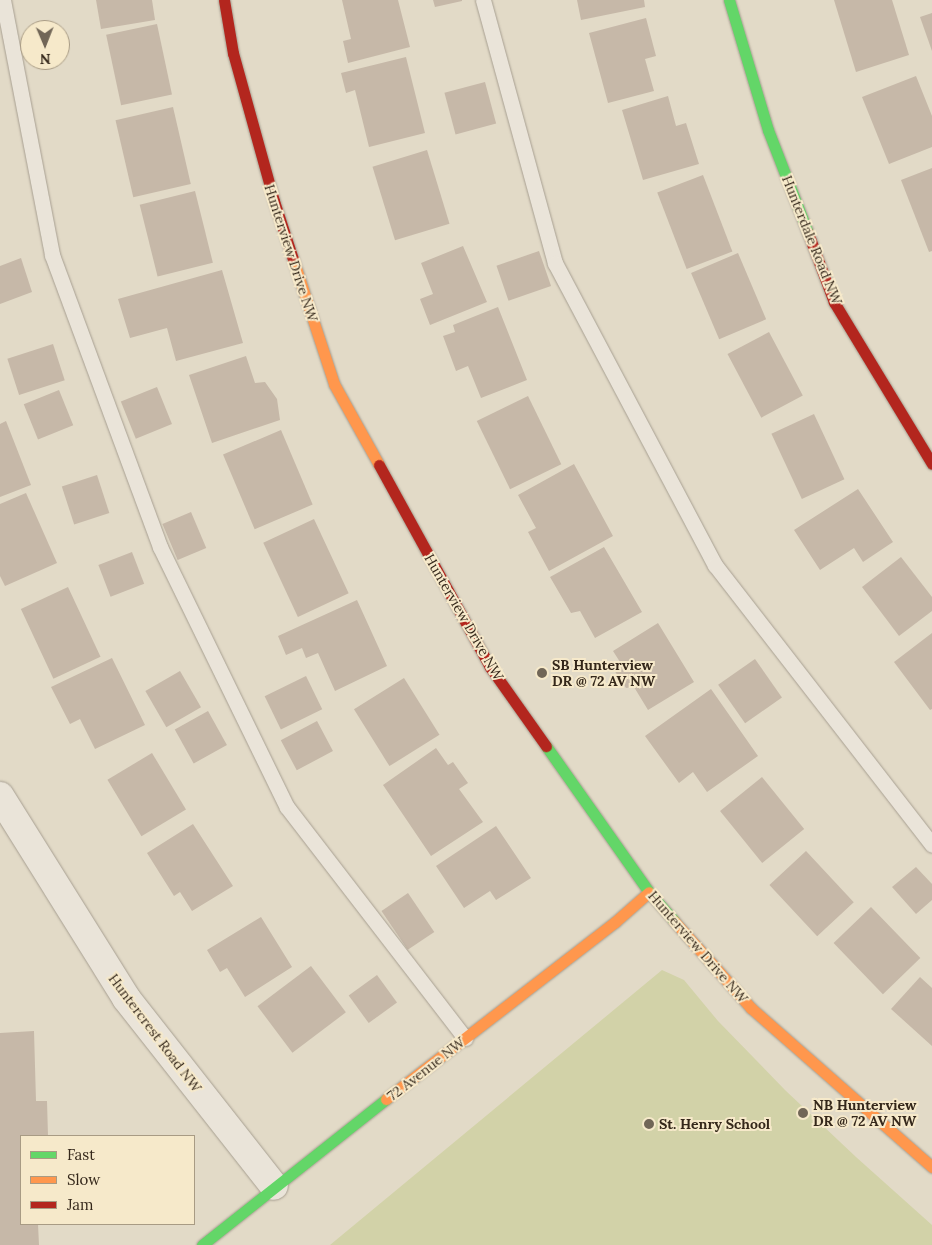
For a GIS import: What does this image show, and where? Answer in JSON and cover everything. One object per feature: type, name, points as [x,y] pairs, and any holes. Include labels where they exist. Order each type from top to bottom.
[{"type":"street","name":"Hunterview Drive NW","points":[[224,0],[233,53],[274,201],[334,384],[490,667],[649,892],[750,1008],[932,1166]]},
{"type":"street","name":"Hunterdale Road NW","points":[[729,0],[768,130],[834,302],[932,464]]},
{"type":"street","name":"Huntercrest Road NW","points":[[0,796],[126,998],[274,1186]]},
{"type":"street","name":"72 Avenue NW","points":[[202,1245],[274,1186],[615,922],[649,892]]},
{"type":"lane","points":[[3,0],[52,255],[160,547],[287,807],[465,1038]]},
{"type":"lane","points":[[483,0],[555,263],[710,557],[932,845]]},
{"type":"green space","name":"St. Henry School","points":[[662,970],[684,980],[718,1021],[785,1090],[932,1225],[932,1245],[330,1245]]},
{"type":"building","points":[[96,0],[152,0],[155,20],[101,29]]},
{"type":"building","points":[[342,0],[398,0],[410,47],[348,63],[343,41],[351,39]]},
{"type":"building","points":[[433,0],[462,0],[462,1],[435,7]]},
{"type":"building","points":[[577,0],[644,0],[645,7],[581,20]]},
{"type":"building","points":[[834,0],[892,0],[909,55],[856,72]]},
{"type":"building","points":[[932,13],[932,51],[920,17]]},
{"type":"building","points":[[646,18],[656,56],[645,59],[654,91],[608,103],[589,33]]},
{"type":"building","points":[[157,24],[172,94],[121,105],[106,35]]},
{"type":"building","points":[[406,57],[425,133],[369,147],[355,90],[346,93],[341,73]]},
{"type":"building","points":[[916,76],[932,116],[932,147],[889,164],[862,97]]},
{"type":"building","points":[[485,82],[496,124],[456,134],[444,93]]},
{"type":"building","points":[[668,96],[676,126],[686,123],[699,164],[643,180],[622,110]]},
{"type":"building","points":[[173,107],[191,184],[133,197],[116,120]]},
{"type":"building","points":[[427,150],[450,224],[395,240],[372,167]]},
{"type":"building","points":[[932,168],[932,251],[929,252],[901,180]]},
{"type":"building","points":[[703,175],[732,252],[687,269],[657,193]]},
{"type":"building","points":[[195,191],[213,263],[158,277],[140,205]]},
{"type":"building","points":[[463,246],[487,302],[430,325],[420,299],[433,294],[421,263]]},
{"type":"building","points":[[539,251],[551,286],[508,301],[496,266]]},
{"type":"building","points":[[738,253],[766,319],[719,339],[691,273]]},
{"type":"building","points":[[21,258],[32,292],[0,304],[0,266]]},
{"type":"building","points":[[222,270],[243,343],[176,361],[167,328],[130,338],[118,299]]},
{"type":"building","points":[[498,307],[527,380],[481,398],[468,366],[456,371],[443,336],[455,332],[453,325]]},
{"type":"building","points":[[769,332],[803,396],[761,418],[728,354]]},
{"type":"building","points":[[53,344],[65,380],[19,395],[7,359]]},
{"type":"building","points":[[246,356],[255,383],[265,382],[277,399],[280,420],[212,443],[189,375]]},
{"type":"building","points":[[157,387],[172,424],[136,439],[121,402]]},
{"type":"building","points":[[59,390],[73,425],[38,439],[24,404]]},
{"type":"building","points":[[528,396],[561,464],[510,489],[477,421]]},
{"type":"building","points":[[814,414],[844,479],[802,499],[771,434]]},
{"type":"building","points":[[6,421],[31,485],[0,497],[0,424]]},
{"type":"building","points":[[281,430],[313,505],[255,529],[223,455]]},
{"type":"building","points":[[574,464],[613,536],[549,571],[528,532],[536,528],[518,495]]},
{"type":"building","points":[[97,475],[109,513],[74,524],[62,486]]},
{"type":"building","points":[[858,489],[893,542],[863,562],[854,548],[820,570],[794,530]]},
{"type":"building","points":[[26,493],[57,563],[5,586],[0,576],[0,504]]},
{"type":"building","points":[[191,512],[206,548],[178,560],[162,524]]},
{"type":"building","points":[[314,519],[349,593],[298,617],[263,543]]},
{"type":"building","points":[[604,547],[642,612],[595,638],[580,611],[571,613],[550,577]]},
{"type":"building","points":[[132,552],[144,584],[111,597],[98,565]]},
{"type":"building","points":[[901,557],[932,597],[932,611],[899,636],[862,587]]},
{"type":"building","points":[[68,587],[101,657],[53,679],[21,609]]},
{"type":"building","points":[[357,600],[387,666],[335,691],[318,653],[306,658],[302,648],[286,655],[278,636]]},
{"type":"building","points":[[658,623],[694,682],[648,710],[634,687],[626,688],[612,667],[620,662],[613,651]]},
{"type":"building","points":[[932,633],[932,709],[930,710],[894,662]]},
{"type":"building","points":[[112,658],[145,725],[95,749],[80,719],[70,724],[51,687]]},
{"type":"building","points":[[755,659],[782,698],[745,723],[718,685]]},
{"type":"building","points":[[180,671],[201,707],[166,727],[145,691]]},
{"type":"building","points":[[306,676],[322,709],[281,729],[265,696]]},
{"type":"building","points":[[404,678],[440,735],[389,766],[354,709]]},
{"type":"building","points":[[711,689],[758,756],[707,792],[693,772],[679,783],[645,736]]},
{"type":"building","points":[[208,711],[227,745],[194,764],[175,729]]},
{"type":"building","points":[[317,721],[333,751],[297,770],[281,740]]},
{"type":"building","points":[[436,748],[448,765],[453,762],[468,783],[459,789],[483,822],[431,856],[383,785]]},
{"type":"building","points":[[152,753],[186,810],[141,836],[107,780]]},
{"type":"building","points":[[762,777],[804,829],[762,863],[720,811]]},
{"type":"building","points":[[193,824],[233,886],[192,911],[180,892],[174,896],[147,853]]},
{"type":"building","points":[[496,826],[531,878],[496,900],[490,891],[464,908],[436,866]]},
{"type":"building","points":[[806,851],[854,902],[817,936],[769,885]]},
{"type":"building","points":[[916,867],[932,884],[932,900],[916,914],[892,887]]},
{"type":"building","points":[[408,893],[434,932],[408,950],[381,911]]},
{"type":"building","points":[[871,907],[920,958],[883,994],[834,943]]},
{"type":"building","points":[[261,917],[292,967],[245,997],[227,968],[220,972],[207,950]]},
{"type":"building","points":[[311,966],[346,1012],[292,1053],[257,1006]]},
{"type":"building","points":[[377,975],[397,1003],[369,1023],[349,996]]},
{"type":"building","points":[[920,977],[932,988],[932,1046],[891,1009]]},
{"type":"building","points":[[34,1031],[36,1101],[47,1101],[48,1135],[20,1135],[20,1225],[38,1225],[39,1245],[0,1245],[0,1033]]},
{"type":"traffic: fast","points":[[729,0],[768,130],[808,233]]},
{"type":"traffic: fast","points":[[546,746],[649,892],[674,921]]},
{"type":"traffic: fast","points":[[202,1245],[386,1099]]},
{"type":"traffic: slow","points":[[293,259],[334,384],[379,465]]},
{"type":"traffic: slow","points":[[386,1099],[615,922],[649,892]]},
{"type":"traffic: slow","points":[[674,921],[751,1008],[932,1167]]},
{"type":"traffic: jam","points":[[224,0],[233,53],[274,201],[293,259]]},
{"type":"traffic: jam","points":[[808,233],[834,302],[932,464]]},
{"type":"traffic: jam","points":[[379,465],[490,667],[546,746]]},
{"type":"place","name":"SB Hunterview DR @ 72 AV NW","points":[[542,673]]},
{"type":"place","name":"NB Hunterview DR @ 72 AV NW","points":[[803,1113]]},
{"type":"place","name":"St. Henry School","points":[[649,1124]]}]
